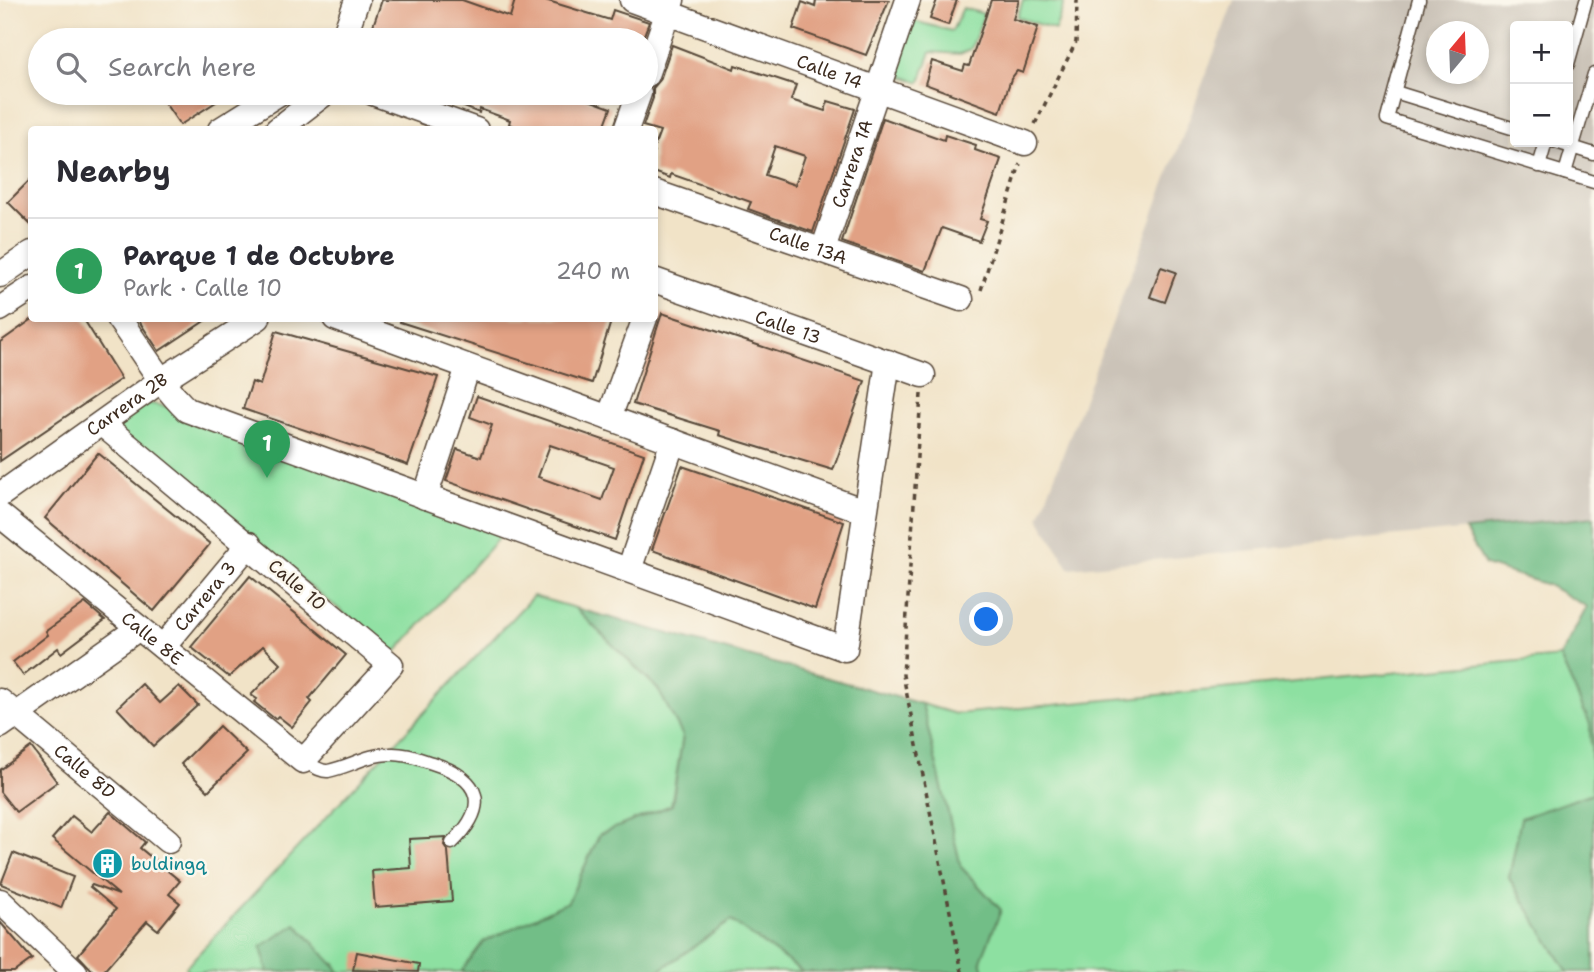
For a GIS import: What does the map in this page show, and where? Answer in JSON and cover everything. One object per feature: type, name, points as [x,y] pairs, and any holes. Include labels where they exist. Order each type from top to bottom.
[{"type":"street","points":[[347,28],[357,0]]},
{"type":"street","name":"Calle 14","points":[[632,0],[670,6],[877,89],[1025,143]]},
{"type":"street","name":"Carrera 1A","points":[[823,250],[908,0]]},
{"type":"street","points":[[658,40],[670,6]]},
{"type":"street","points":[[226,126],[260,105]]},
{"type":"street","points":[[282,126],[310,105]]},
{"type":"street","points":[[406,105],[465,126]]},
{"type":"street","points":[[627,126],[635,105]]},
{"type":"street","name":"Calle 13A","points":[[658,193],[961,299]]},
{"type":"street","points":[[0,275],[28,256]]},
{"type":"street","name":"Calle 13","points":[[658,286],[923,375]]},
{"type":"street","points":[[0,309],[28,291]]},
{"type":"street","points":[[121,322],[163,379],[169,393],[187,410],[845,649],[888,362]]},
{"type":"street","name":"Carrera 2B","points":[[0,495],[163,379],[252,322]]},
{"type":"street","points":[[346,322],[864,511]]},
{"type":"street","points":[[609,418],[644,322]]},
{"type":"street","points":[[425,497],[468,367]]},
{"type":"street","name":"Calle 10","points":[[102,424],[391,665],[303,761]]},
{"type":"street","points":[[629,570],[673,442]]},
{"type":"street","name":"Calle 8E","points":[[0,515],[303,761]]},
{"type":"street","name":"Carrera 3","points":[[163,648],[248,544]]},
{"type":"street","points":[[6,714],[139,628]]},
{"type":"street","name":"Calle 8D","points":[[6,714],[168,842]]},
{"type":"street","points":[[0,901],[75,972]]},
{"type":"lane","points":[[1419,0],[1387,119],[1594,182]]},
{"type":"lane","points":[[1573,46],[1586,0]]},
{"type":"lane","points":[[1565,173],[1594,74]]},
{"type":"lane","points":[[1395,92],[1510,127]]},
{"type":"lane","points":[[1539,166],[1545,147]]},
{"type":"lane","points":[[1570,147],[1594,154]]},
{"type":"lane","points":[[303,761],[326,772],[390,754],[408,755],[452,770],[468,779],[476,793],[476,810],[468,827],[452,843]]},
{"type":"path","points":[[923,375],[903,675],[962,972]]},
{"type":"shaded area","points":[[1234,0],[1594,0],[1594,517],[1069,568],[1039,518]]},
{"type":"green space","points":[[1023,0],[1064,3],[1055,30],[1017,17]]},
{"type":"green space","points":[[963,8],[984,14],[971,49],[960,54],[931,52],[920,82],[889,72],[910,20],[952,31]]},
{"type":"green space","points":[[135,401],[187,410],[504,532],[395,653],[102,424]]},
{"type":"green space","points":[[1594,517],[1594,972],[1568,972],[1509,878],[1521,818],[1593,793],[1590,724],[1560,657],[1587,607],[1548,585],[1485,565],[1465,530]]},
{"type":"green space","points":[[533,596],[575,608],[658,689],[683,736],[671,805],[600,834],[568,902],[484,942],[461,972],[340,972],[335,964],[261,947],[268,972],[190,972],[185,968]]},
{"type":"green space","points":[[575,608],[922,704],[961,867],[1001,910],[981,960],[984,972],[803,972],[731,921],[657,972],[461,972],[483,942],[568,902],[600,834],[672,805],[683,736],[658,689]]},
{"type":"green space","points":[[1560,657],[1590,724],[1593,793],[1522,818],[1509,878],[1568,972],[984,972],[981,960],[1001,910],[961,867],[922,704],[956,714]]},
{"type":"green space","points":[[731,920],[803,972],[657,972]]},
{"type":"green space","points":[[296,924],[340,972],[268,972],[261,947]]},
{"type":"building","points":[[382,0],[462,0],[510,17],[515,0],[545,0],[610,20],[613,10],[649,22],[647,28],[372,28]]},
{"type":"building","points":[[816,0],[889,0],[866,55],[793,29],[802,2],[815,7]]},
{"type":"building","points":[[937,0],[957,0],[948,25],[930,19]]},
{"type":"building","points":[[991,0],[1019,0],[1013,19],[1038,27],[1023,73],[1017,71],[1011,79],[1000,112],[925,84],[932,61],[963,71],[965,65],[969,66]]},
{"type":"building","points":[[672,45],[734,69],[735,65],[796,85],[791,100],[825,111],[828,101],[855,109],[813,232],[748,209],[751,202],[671,174],[670,178],[658,174],[660,131],[658,126],[643,126],[650,105],[658,105],[658,82]],"holes":[[[775,146],[805,156],[795,185],[765,175]]]},
{"type":"building","points":[[166,105],[211,105],[180,125]]},
{"type":"building","points":[[459,105],[603,105],[611,108],[604,126],[514,126],[509,124],[510,120],[480,109],[479,113]]},
{"type":"building","points":[[883,118],[944,140],[945,135],[976,145],[975,150],[1001,159],[980,219],[987,221],[979,241],[942,228],[925,271],[842,242]]},
{"type":"building","points":[[28,182],[28,222],[8,202]]},
{"type":"building","points":[[1161,267],[1176,272],[1165,302],[1150,297]]},
{"type":"building","points":[[662,313],[865,381],[833,470],[719,435],[720,431],[633,404]]},
{"type":"building","points":[[28,322],[85,322],[121,379],[0,461],[0,342]]},
{"type":"building","points":[[140,322],[203,322],[159,351]]},
{"type":"building","points":[[400,322],[611,322],[592,383]]},
{"type":"building","points":[[276,331],[438,377],[408,465],[243,409],[252,382],[260,385]]},
{"type":"building","points":[[477,396],[644,454],[615,540],[446,481],[457,449],[481,457],[492,425],[470,417]],"holes":[[[550,445],[614,467],[602,500],[538,477]]]},
{"type":"building","points":[[98,453],[210,544],[154,611],[45,518]]},
{"type":"building","points":[[682,466],[844,522],[815,609],[652,550]]},
{"type":"building","points":[[250,576],[346,655],[309,699],[312,702],[292,727],[278,716],[275,719],[254,702],[257,699],[251,695],[281,664],[263,646],[229,677],[191,647]]},
{"type":"building","points":[[85,603],[105,620],[61,653],[58,648],[23,675],[13,662],[48,635],[46,631]]},
{"type":"building","points":[[142,684],[160,703],[179,686],[198,705],[153,746],[117,708]]},
{"type":"building","points":[[219,726],[247,753],[208,791],[181,764]]},
{"type":"building","points":[[31,747],[57,782],[16,812],[0,792],[0,770]]},
{"type":"building","points":[[110,812],[145,842],[140,848],[180,881],[169,894],[180,903],[158,930],[147,921],[103,972],[94,972],[78,955],[116,909],[90,887],[92,885],[119,895],[52,839],[72,816],[92,832]]},
{"type":"building","points":[[446,837],[444,845],[448,851],[452,901],[375,907],[372,871],[411,868],[409,839]]},
{"type":"building","points":[[13,853],[73,877],[61,908],[1,884]]},
{"type":"building","points":[[0,922],[32,959],[14,972],[0,972]]},
{"type":"building","points":[[357,952],[419,964],[418,972],[353,970]]},
{"type":"place","name":"Parque 1 de Octubre","points":[[267,478]]},
{"type":"place","name":"buldingq","points":[[108,864]]}]
